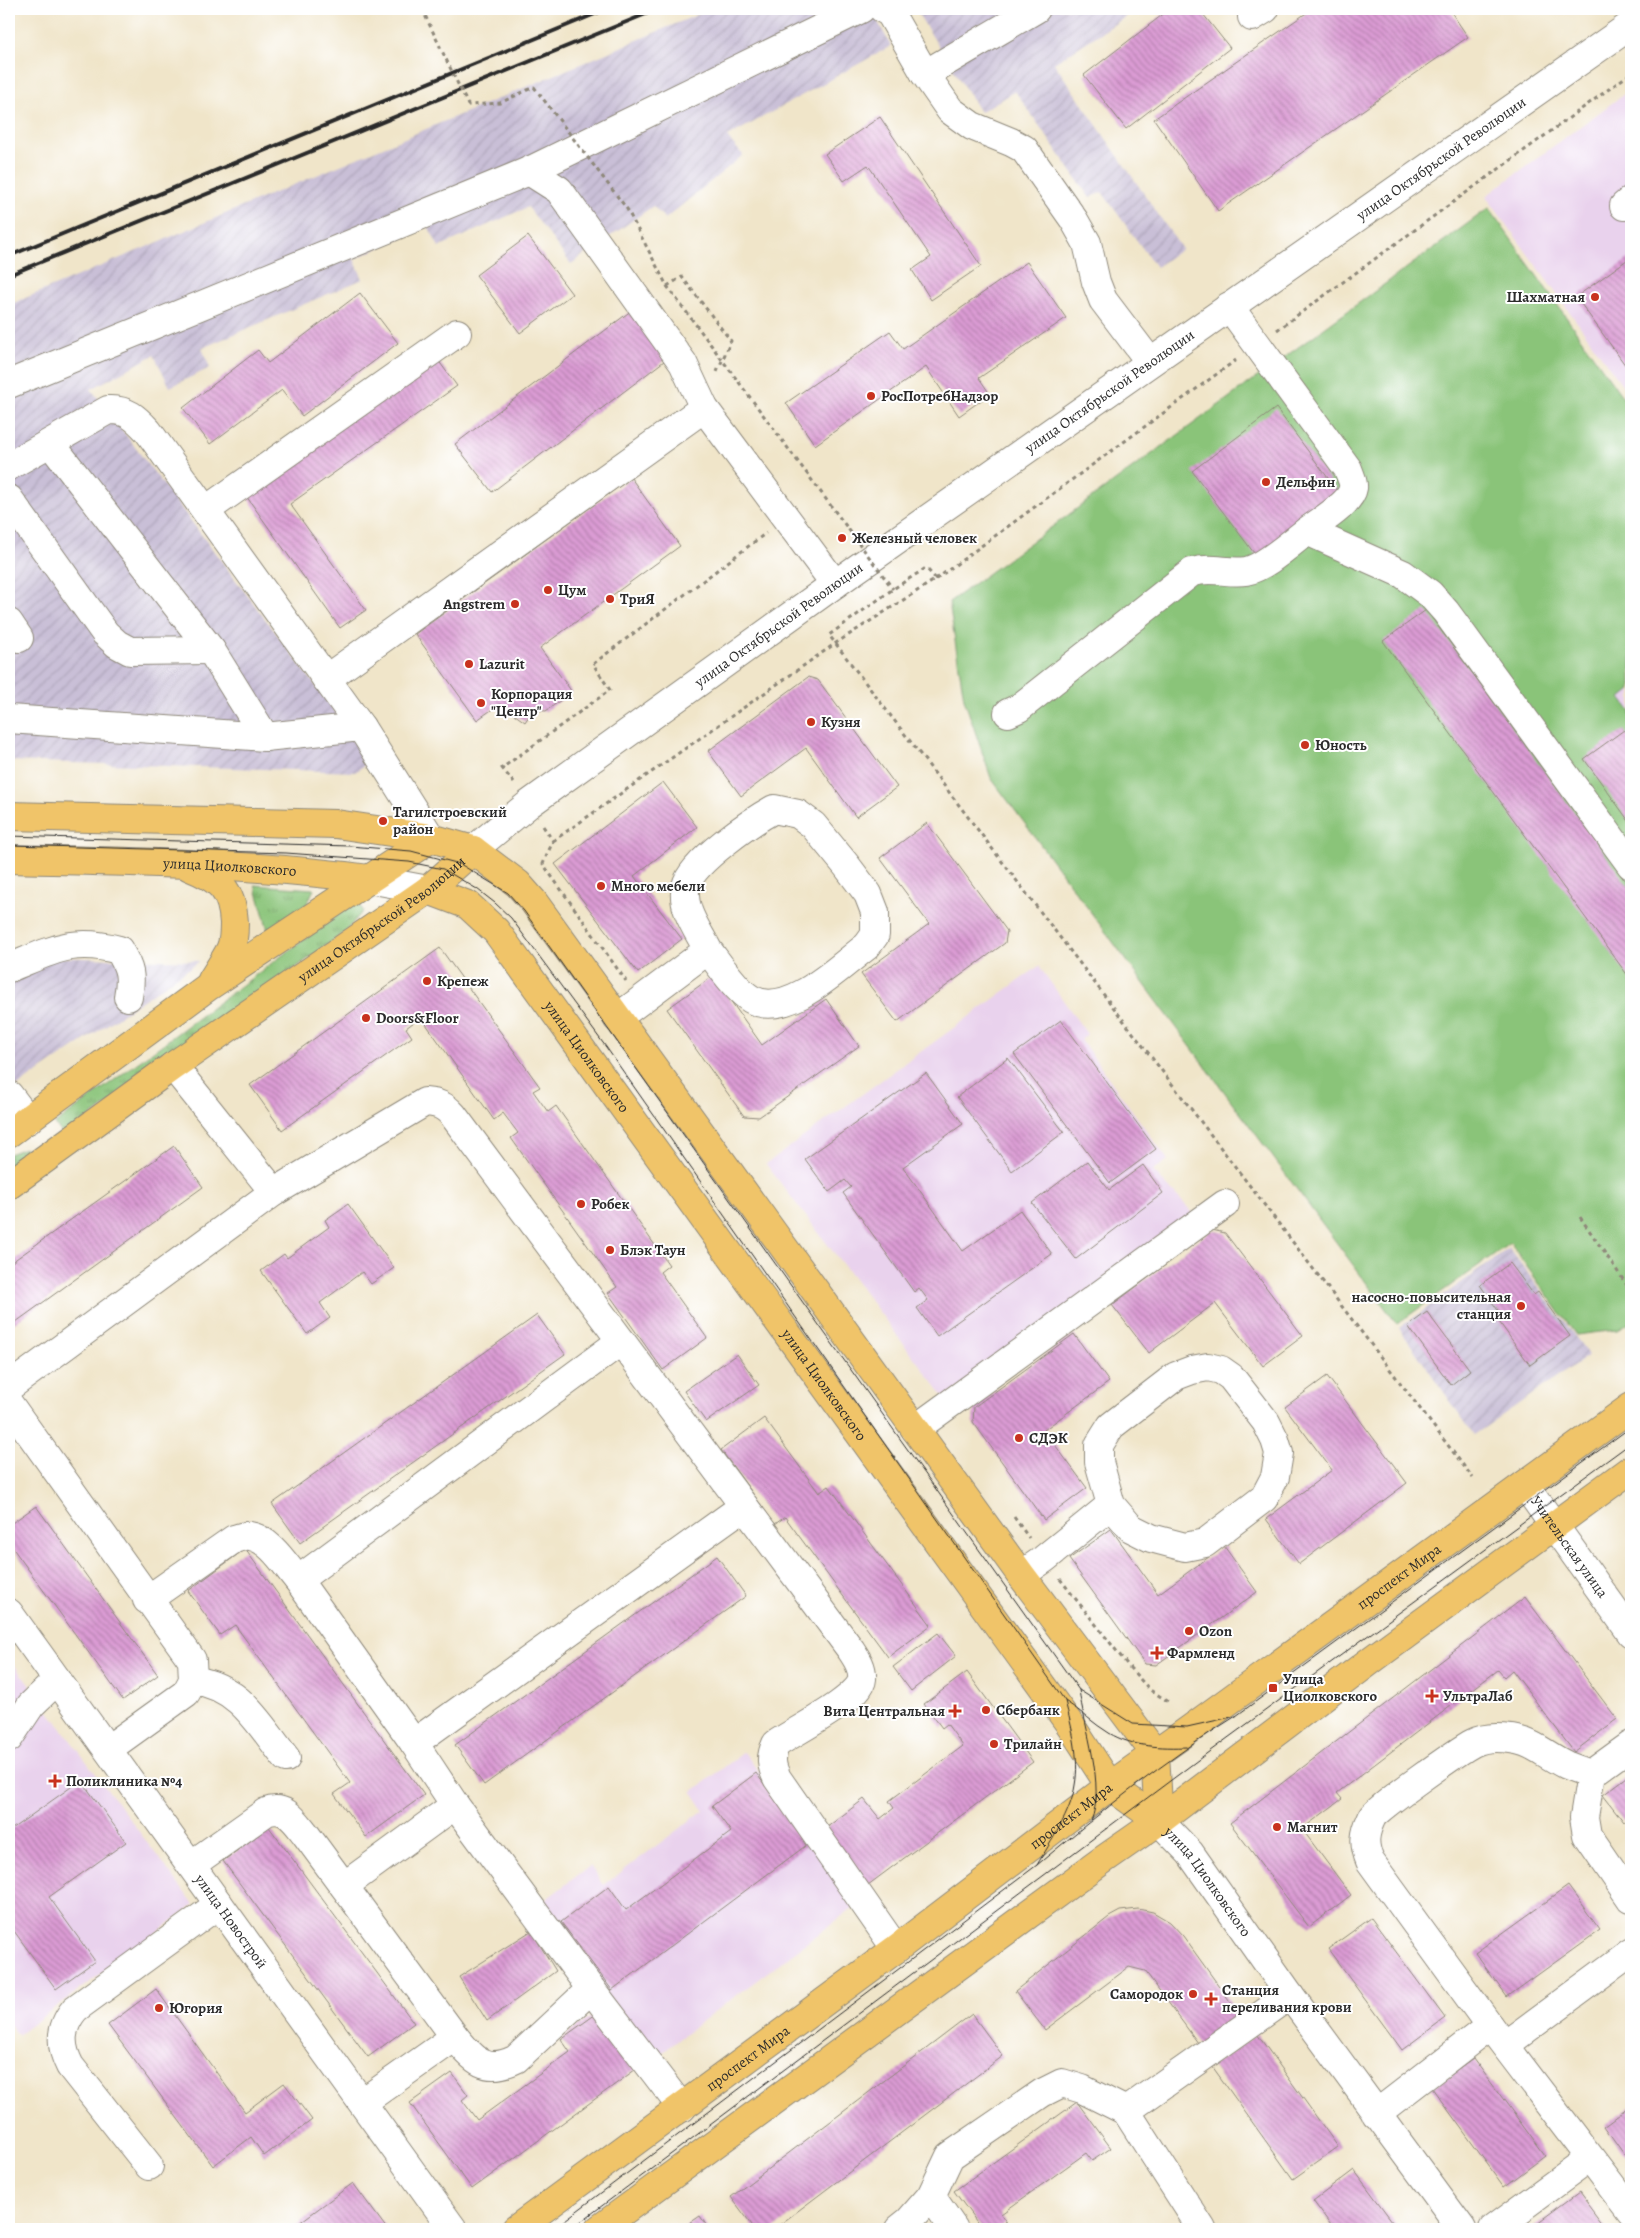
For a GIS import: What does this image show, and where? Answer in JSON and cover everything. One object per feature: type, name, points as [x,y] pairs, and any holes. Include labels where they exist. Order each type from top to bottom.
[{"type":"main road","points":[[9,816],[336,824],[431,838],[473,850],[518,884],[533,900],[616,1018],[1021,1575],[1155,1754],[1159,1821]]},
{"type":"main road","points":[[54,1152],[18,1127],[209,986],[431,838]]},
{"type":"main road","name":"улица Октябрьской Революции","points":[[9,1185],[173,1066],[428,890],[473,850]]},
{"type":"main road","name":"улица Циолковского","points":[[9,859],[182,863],[369,879]]},
{"type":"main road","points":[[182,863],[207,874],[225,889],[233,905],[234,929],[231,948],[209,986]]},
{"type":"main road","name":"улица Циолковского","points":[[428,890],[468,905],[496,931],[1071,1726],[1110,1786],[1159,1821]]},
{"type":"main road","name":"проспект Мира","points":[[516,2229],[896,1949],[1110,1786],[1631,1407]]},
{"type":"main road","points":[[599,2229],[1100,1862],[1159,1821],[1366,1664],[1631,1470]]},
{"type":"street","points":[[9,384],[529,171],[861,9]]},
{"type":"street","points":[[883,9],[890,13],[925,74],[950,110],[972,126],[1012,142],[1024,149],[1087,243],[1096,282],[1103,300],[1150,362]]},
{"type":"street","points":[[925,74],[1036,9]]},
{"type":"street","name":"улица Октябрьской Революции","points":[[473,850],[537,798],[835,584],[1631,25]]},
{"type":"street","points":[[529,171],[558,190],[683,363],[704,408],[835,584]]},
{"type":"street","points":[[1008,713],[1019,708],[1192,572],[1205,568],[1246,571],[1256,568],[1345,503],[1354,488],[1348,469],[1229,306]]},
{"type":"street","points":[[206,510],[457,333]]},
{"type":"street","points":[[326,679],[704,408]]},
{"type":"street","points":[[9,466],[51,444],[108,410],[127,412],[148,430],[361,727],[431,838]]},
{"type":"street","points":[[51,444],[211,650],[265,737]]},
{"type":"street","points":[[9,499],[105,632],[117,644],[130,650],[211,650]]},
{"type":"street","points":[[1307,531],[1403,574],[1430,594],[1446,612],[1631,864]]},
{"type":"street","points":[[9,719],[265,737],[361,727]]},
{"type":"street","points":[[774,809],[798,814],[813,824],[868,894],[874,912],[876,935],[867,946],[790,1001],[768,1003],[751,999],[729,977],[708,950],[693,924],[686,903],[685,886],[695,868],[756,819],[774,809]]},
{"type":"street","name":"улица Циолковского","points":[[369,879],[428,890]]},
{"type":"street","points":[[9,968],[64,946],[97,944],[119,950],[129,967],[130,984],[128,997]]},
{"type":"street","points":[[616,1018],[708,950]]},
{"type":"street","points":[[173,1066],[274,1192]]},
{"type":"street","points":[[9,1094],[18,1127]]},
{"type":"street","points":[[9,1387],[274,1192],[411,1109],[425,1102],[446,1106],[861,1666],[862,1680],[859,1688],[840,1704],[776,1744],[772,1752],[771,1764],[777,1778],[896,1949]]},
{"type":"street","points":[[915,1429],[1226,1204]]},
{"type":"street","points":[[298,1580],[621,1342]]},
{"type":"street","points":[[1208,1367],[1221,1370],[1231,1377],[1266,1422],[1275,1440],[1278,1453],[1275,1477],[1264,1498],[1205,1543],[1185,1547],[1151,1538],[1131,1528],[1111,1504],[1099,1462],[1099,1445],[1112,1426],[1176,1376],[1208,1367]]},
{"type":"street","points":[[9,1404],[147,1600],[192,1660],[193,1680],[186,1693],[108,1749]]},
{"type":"street","name":"Учительская улица","points":[[1525,1485],[1631,1633]]},
{"type":"street","points":[[1021,1575],[1044,1559],[1111,1504]]},
{"type":"street","points":[[414,1743],[744,1506]]},
{"type":"street","points":[[147,1600],[234,1538],[249,1536],[260,1540],[267,1546],[298,1580],[414,1743],[455,1805],[590,1988],[682,2108]]},
{"type":"street","name":"улица Новострой","points":[[9,1615],[108,1749],[453,2229]]},
{"type":"street","points":[[9,1738],[31,1705],[57,1680]]},
{"type":"street","points":[[193,1680],[209,1682],[226,1690],[245,1705],[286,1758]]},
{"type":"street","points":[[1591,1774],[1566,1764],[1538,1747],[1516,1740],[1494,1738],[1474,1742],[1389,1801],[1373,1815],[1367,1830],[1364,1846],[1370,1861],[1631,2211]]},
{"type":"street","points":[[1631,1745],[1591,1774],[1584,1817],[1587,1835],[1631,1900]]},
{"type":"street","points":[[344,1886],[455,1805]]},
{"type":"street","points":[[191,1866],[266,1812],[275,1808],[284,1810],[293,1818],[455,2037],[472,2058],[484,2064],[502,2066],[516,2059],[590,1988]]},
{"type":"street","name":"улица Циолковского","points":[[1159,1821],[1190,1853],[1376,2114],[1462,2229]]},
{"type":"street","points":[[148,2166],[70,2066],[65,2056],[62,2031],[66,2020],[75,2009],[219,1904]]},
{"type":"street","points":[[1376,2114],[1631,1952]]},
{"type":"street","points":[[1126,2111],[1290,1995]]},
{"type":"street","points":[[363,2102],[455,2037]]},
{"type":"street","points":[[899,2229],[910,2221],[932,2196],[950,2156],[1042,2093],[1062,2083],[1082,2089],[1126,2111],[1202,2229]]},
{"type":"street","points":[[1493,2229],[1590,2158]]},
{"type":"street","points":[[932,2196],[954,2229]]},
{"type":"path","points":[[422,9],[468,105],[500,103],[534,87],[627,208],[667,286],[893,589]]},
{"type":"path","points":[[667,286],[682,277],[731,341]]},
{"type":"path","points":[[936,579],[926,568],[829,635],[1473,1478]]},
{"type":"path","points":[[553,841],[836,643]]},
{"type":"path","points":[[1580,1217],[1631,1291]]},
{"type":"shaded area","points":[[711,9],[871,9],[891,46],[727,137],[743,155],[665,219],[653,206],[571,264],[528,207],[439,247],[428,226],[354,259],[363,279],[202,348],[210,368],[170,387],[154,355],[91,389],[372,760],[355,772],[9,761],[9,305]]},
{"type":"shaded area","points":[[915,9],[1138,9],[1054,63],[1182,249],[1156,267],[1102,192],[1090,198],[1015,91],[980,112]]},
{"type":"shaded area","name":"Шахматная","points":[[1631,89],[1631,397],[1486,196]]},
{"type":"shaded area","points":[[1631,690],[1631,712],[1621,698]]},
{"type":"shaded area","points":[[9,956],[200,961],[9,1092]]},
{"type":"shaded area","points":[[1039,966],[1087,1034],[1081,1040],[1168,1160],[1153,1171],[1194,1214],[945,1398],[766,1164]]},
{"type":"shaded area","points":[[1509,1248],[1589,1355],[1474,1435],[1399,1328]]},
{"type":"shaded area","name":"Поликлиника №4","points":[[9,1658],[194,1905],[18,2035],[9,2023]]},
{"type":"shaded area","points":[[744,1752],[858,1904],[651,2060],[536,1907],[590,1866],[604,1885],[704,1810],[692,1792]]},
{"type":"green space","name":"Юность","points":[[1489,208],[1631,409],[1631,690],[1621,698],[1631,712],[1631,1322],[1617,1330],[1576,1335],[1510,1243],[1397,1324],[991,778],[964,699],[949,602]]},
{"type":"green space","points":[[255,885],[314,889],[307,904],[268,930]]},
{"type":"green space","points":[[357,900],[363,911],[345,932],[64,1136],[55,1124]]},
{"type":"green space","points":[[25,1148],[32,1158],[9,1175],[9,1154]]},
{"type":"building","points":[[1170,9],[1199,9],[1230,48],[1126,129],[1084,75]]},
{"type":"building","points":[[1312,9],[1449,9],[1468,37],[1218,211],[1154,119]]},
{"type":"building","points":[[880,117],[981,266],[931,300],[912,270],[931,257],[868,165],[844,181],[825,154]]},
{"type":"building","points":[[528,236],[572,294],[520,333],[476,275]]},
{"type":"building","points":[[1631,257],[1631,373],[1576,297]]},
{"type":"building","points":[[1027,262],[1066,318],[979,378],[990,394],[959,416],[926,367],[815,445],[786,403],[890,331],[903,349]]},
{"type":"building","points":[[360,293],[398,343],[302,416],[282,390],[210,444],[183,408],[258,350],[268,363]]},
{"type":"building","points":[[632,310],[668,358],[492,492],[455,444]]},
{"type":"building","points":[[435,356],[457,386],[290,504],[366,610],[340,628],[244,493]]},
{"type":"building","name":"Дельфин","points":[[1276,408],[1340,494],[1257,557],[1192,471]]},
{"type":"building","name":"Цум","points":[[631,478],[680,546],[540,648],[572,692],[546,711],[533,710],[525,722],[500,704],[477,720],[415,634]]},
{"type":"building","points":[[1426,610],[1631,889],[1631,980],[1383,641]]},
{"type":"building","points":[[808,677],[818,680],[897,787],[856,817],[806,748],[741,796],[708,751]]},
{"type":"building","points":[[1624,730],[1631,740],[1631,824],[1584,759]]},
{"type":"building","points":[[663,782],[697,827],[634,876],[682,939],[638,973],[555,864]]},
{"type":"building","points":[[927,823],[1007,931],[1005,943],[897,1022],[861,974],[929,924],[880,858]]},
{"type":"building","points":[[440,948],[540,1087],[533,1091],[548,1112],[556,1106],[669,1265],[660,1272],[707,1338],[663,1370],[608,1293],[617,1287],[511,1138],[518,1133],[503,1113],[494,1120],[421,1017],[406,1028],[412,1037],[282,1130],[250,1085]]},
{"type":"building","points":[[713,976],[762,1045],[826,999],[859,1046],[759,1117],[744,1116],[667,1009]]},
{"type":"building","points":[[1061,1020],[1156,1149],[1110,1183],[1014,1054]]},
{"type":"building","points":[[1008,1058],[1064,1132],[1012,1171],[957,1097]]},
{"type":"building","points":[[926,1073],[963,1124],[903,1167],[963,1251],[1020,1210],[1052,1254],[937,1336],[917,1308],[928,1300],[919,1288],[914,1292],[843,1193],[851,1187],[845,1180],[829,1192],[805,1159]]},
{"type":"building","points":[[174,1146],[203,1187],[9,1327],[9,1264]]},
{"type":"building","points":[[1087,1161],[1109,1190],[1143,1165],[1163,1193],[1076,1259],[1032,1203]]},
{"type":"building","points":[[348,1204],[394,1268],[371,1284],[362,1272],[320,1303],[330,1318],[307,1334],[261,1271],[284,1254],[287,1258],[329,1227],[325,1220]]},
{"type":"building","points":[[1212,1230],[1225,1233],[1303,1336],[1263,1366],[1215,1303],[1149,1353],[1112,1305]]},
{"type":"building","name":"насосно-повысительная станция","points":[[1510,1263],[1534,1295],[1538,1292],[1570,1336],[1530,1365],[1497,1319],[1502,1316],[1480,1285]]},
{"type":"building","points":[[1427,1312],[1470,1370],[1451,1385],[1408,1326]]},
{"type":"building","points":[[537,1315],[565,1354],[300,1543],[272,1504]]},
{"type":"building","points":[[1074,1334],[1109,1382],[1044,1430],[1087,1488],[1044,1520],[973,1422],[974,1407]]},
{"type":"building","points":[[737,1354],[759,1385],[706,1422],[684,1391]]},
{"type":"building","points":[[1327,1376],[1407,1483],[1299,1564],[1266,1519],[1332,1470],[1285,1407]]},
{"type":"building","points":[[764,1418],[819,1493],[829,1486],[931,1625],[888,1657],[785,1517],[775,1524],[721,1450]]},
{"type":"building","points":[[36,1506],[158,1675],[123,1700],[9,1543],[9,1525]]},
{"type":"building","points":[[1111,1529],[1158,1594],[1224,1546],[1257,1592],[1156,1665],[1145,1664],[1069,1559]]},
{"type":"building","points":[[245,1549],[424,1795],[366,1837],[334,1794],[350,1783],[235,1625],[220,1635],[188,1591]]},
{"type":"building","points":[[717,1556],[746,1596],[484,1785],[455,1745]]},
{"type":"building","points":[[1525,1597],[1617,1719],[1574,1752],[1512,1670],[1504,1677],[1498,1670],[1337,1793],[1342,1799],[1302,1829],[1351,1895],[1309,1927],[1230,1823]]},
{"type":"building","points":[[938,1633],[956,1656],[911,1691],[893,1667]]},
{"type":"building","points":[[967,1672],[1033,1762],[864,1888],[822,1831],[864,1799],[880,1819],[894,1808],[889,1801],[963,1746],[947,1724],[942,1728],[924,1704]]},
{"type":"building","points":[[756,1773],[808,1844],[612,1990],[561,1922],[609,1886],[626,1910],[731,1832],[712,1806]]},
{"type":"building","points":[[1631,1774],[1631,1821],[1629,1818],[1624,1822],[1603,1795]]},
{"type":"building","points":[[81,1780],[126,1842],[49,1897],[95,1961],[56,1989],[9,1924],[9,1831]]},
{"type":"building","points":[[269,1827],[414,2023],[368,2057],[223,1861]]},
{"type":"building","points":[[1568,1886],[1600,1930],[1507,1997],[1475,1953]]},
{"type":"building","points":[[1138,1909],[1153,1912],[1170,1922],[1183,1936],[1242,2018],[1201,2047],[1145,1971],[1129,1967],[1045,2030],[1015,1991],[1109,1917],[1120,1911]]},
{"type":"building","points":[[1371,1918],[1445,2018],[1402,2050],[1328,1949]]},
{"type":"building","points":[[531,1931],[556,1971],[487,2021],[459,1977]]},
{"type":"building","points":[[156,1989],[245,2112],[284,2083],[312,2120],[264,2156],[251,2137],[213,2166],[108,2025]]},
{"type":"building","points":[[603,2009],[643,2064],[472,2189],[410,2103],[452,2073],[468,2095],[462,2100],[477,2120],[570,2052],[561,2039]]},
{"type":"building","points":[[972,2014],[1003,2056],[774,2229],[755,2229],[731,2197]]},
{"type":"building","points":[[1257,2034],[1338,2147],[1293,2179],[1212,2066]]},
{"type":"building","points":[[1473,2058],[1545,2156],[1504,2187],[1432,2088]]},
{"type":"building","points":[[1077,2102],[1111,2148],[1092,2161],[1086,2153],[1001,2214],[1006,2222],[997,2229],[982,2229],[954,2191]]},
{"type":"building","points":[[1631,2106],[1631,2164],[1604,2126]]},
{"type":"building","points":[[1354,2170],[1398,2229],[1334,2229],[1313,2201]]},
{"type":"building","points":[[353,2183],[387,2229],[291,2229]]},
{"type":"building","points":[[1579,2193],[1606,2229],[1535,2229],[1533,2227]]},
{"type":"building","points":[[700,2216],[709,2229],[681,2229]]},
{"type":"tram line","points":[[9,836],[350,846],[411,851],[460,864],[508,893],[524,911],[1079,1690],[1133,1724],[1187,1727],[1236,1716]]},
{"type":"tram line","points":[[9,845],[286,853],[409,862],[443,869],[477,889],[511,918],[606,1047],[1065,1701],[1073,1732],[1076,1754],[1075,1785],[1065,1816],[1037,1865]]},
{"type":"tram line","points":[[553,2229],[1037,1865],[1109,1806],[1184,1750],[1236,1716],[1631,1427]]},
{"type":"tram line","points":[[571,2229],[1206,1754],[1631,1443]]},
{"type":"tram line","points":[[1079,1690],[1095,1774],[1095,1807],[1091,1821]]},
{"type":"tram line","points":[[1065,1701],[1118,1738],[1137,1744],[1157,1747],[1187,1747]]},
{"type":"railway","points":[[9,256],[607,9]]},
{"type":"railway","points":[[9,275],[658,9]]},
{"type":"place","name":"Шахматная","points":[[1595,297]]},
{"type":"place","name":"РосПотребНадзор","points":[[871,396]]},
{"type":"place","name":"Дельфин","points":[[1266,482]]},
{"type":"place","name":"Железный человек","points":[[842,538]]},
{"type":"place","name":"Цум","points":[[548,590]]},
{"type":"place","name":"ТриЯ","points":[[610,599]]},
{"type":"place","name":"Angstrem","points":[[515,604]]},
{"type":"place","name":"Lazurit","points":[[469,664]]},
{"type":"place","name":"Корпорация \"Центр\"","points":[[481,703]]},
{"type":"place","name":"Кузня","points":[[811,722]]},
{"type":"place","name":"Юность","points":[[1305,745]]},
{"type":"place","name":"Тагилстроевский район","points":[[383,821]]},
{"type":"place","name":"Много мебели","points":[[601,886]]},
{"type":"place","name":"Крепеж","points":[[427,981]]},
{"type":"place","name":"Doors&Floor","points":[[366,1018]]},
{"type":"place","name":"Робек","points":[[581,1204]]},
{"type":"place","name":"Блэк Таун","points":[[610,1250]]},
{"type":"place","name":"насосно-повысительная станция","points":[[1521,1306]]},
{"type":"place","name":"СДЭК","points":[[1019,1438]]},
{"type":"place","name":"Ozon","points":[[1189,1631]]},
{"type":"place","name":"Фармленд","points":[[1157,1653]]},
{"type":"place","name":"Улица Циолковского","points":[[1273,1688]]},
{"type":"place","name":"УльтраЛаб","points":[[1432,1696]]},
{"type":"place","name":"Сбербанк","points":[[986,1710]]},
{"type":"place","name":"Вита Центральная","points":[[955,1711]]},
{"type":"place","name":"Трилайн","points":[[994,1744]]},
{"type":"place","name":"Поликлиника №4","points":[[55,1781]]},
{"type":"place","name":"Магнит","points":[[1277,1827]]},
{"type":"place","name":"Самородок","points":[[1193,1994]]},
{"type":"place","name":"Станция переливания крови","points":[[1211,1999]]},
{"type":"place","name":"Югория","points":[[159,2008]]}]
